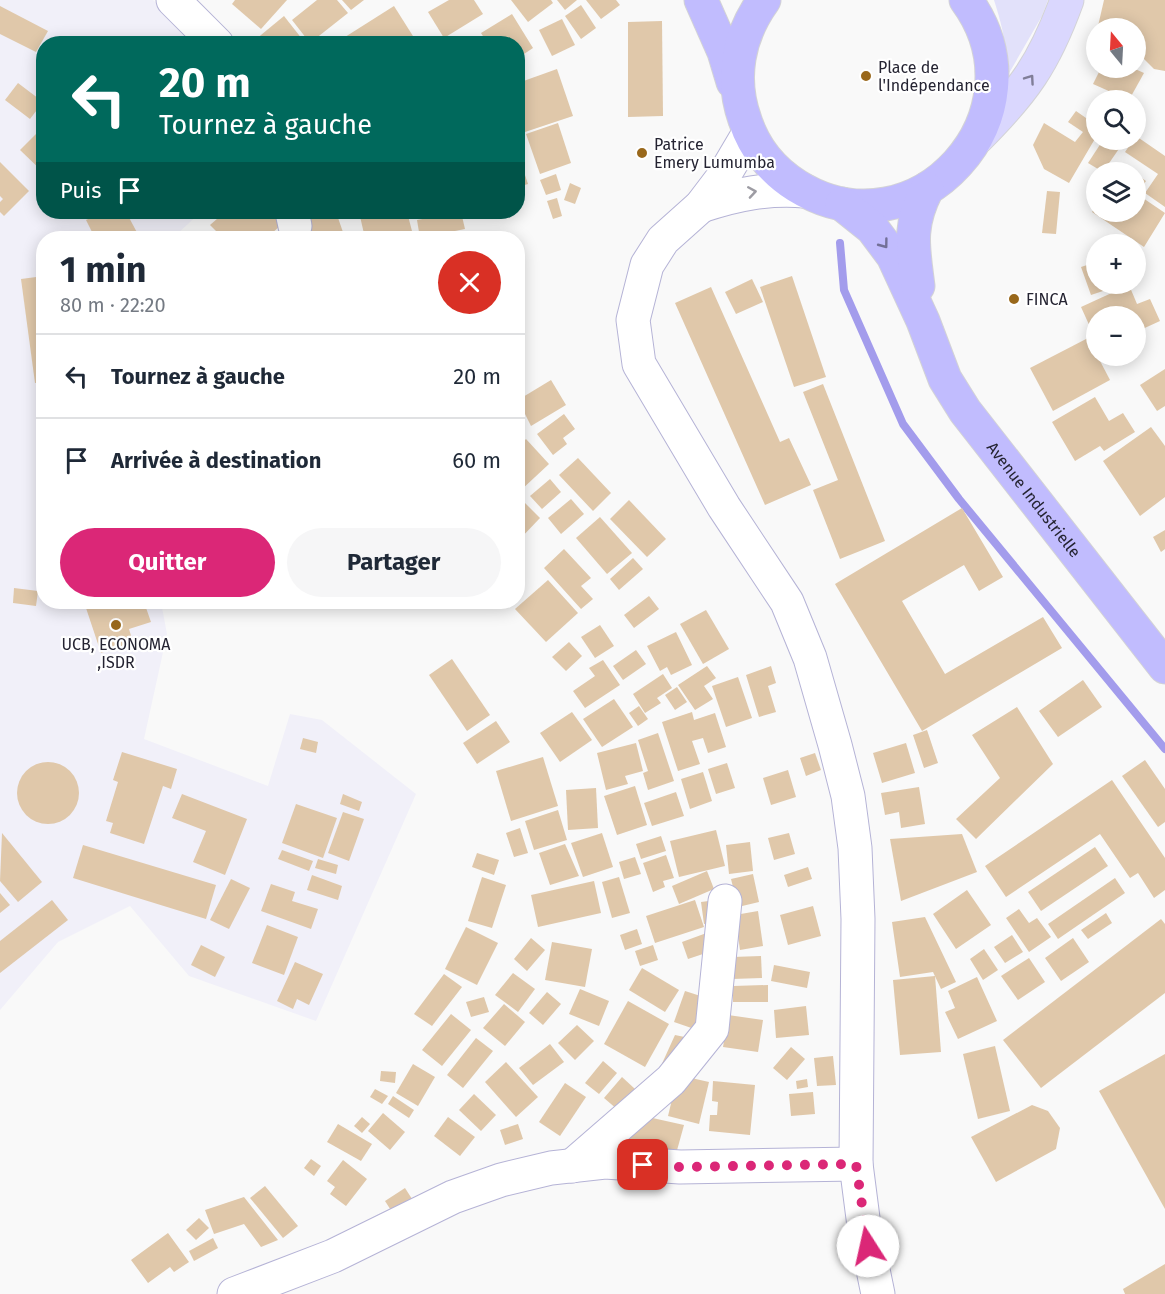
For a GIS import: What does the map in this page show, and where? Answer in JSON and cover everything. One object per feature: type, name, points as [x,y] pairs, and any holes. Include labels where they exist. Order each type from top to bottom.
[{"type":"highway","points":[[701,0],[724,52],[744,118],[766,159],[788,181],[805,191],[842,204],[886,204],[927,189],[956,167],[977,138],[990,102],[992,64],[982,27],[966,0]]},
{"type":"highway","points":[[744,118],[737,74],[739,53],[745,32],[764,0]]},
{"type":"highway","name":"Avenue Industrielle","points":[[923,321],[912,244],[915,212],[927,189]]},
{"type":"highway","name":"Avenue Industrielle","points":[[842,204],[872,228],[893,256],[923,321],[945,379],[965,411],[1165,667]]},
{"type":"main road","points":[[977,138],[1013,102],[1032,76],[1054,36],[1067,0]]},
{"type":"street","points":[[173,0],[209,36]]},
{"type":"street","points":[[744,118],[723,177],[701,206],[663,240],[647,265],[633,320],[639,364],[724,507],[787,602],[810,658],[848,796],[858,919],[856,1164],[864,1226],[878,1294]]},
{"type":"street","points":[[701,206],[734,195],[774,188],[805,191]]},
{"type":"street","points":[[572,1166],[671,1080],[712,1029],[725,901]]},
{"type":"street","points":[[234,1294],[333,1256],[453,1197],[501,1180],[605,1162],[680,1167],[856,1164]]},
{"type":"shaded area","points":[[0,0],[153,0],[192,36],[36,36],[36,219],[193,219],[180,231],[36,231],[36,609],[162,609],[167,634],[144,739],[268,786],[290,714],[322,720],[416,794],[316,1021],[189,976],[130,906],[58,942],[0,1010]]},
{"type":"shaded area","points":[[994,0],[1048,0],[1042,16],[1008,75],[1005,74],[1004,37]]},
{"type":"building","points":[[235,0],[287,0],[261,29],[232,4]]},
{"type":"building","points":[[317,0],[337,0],[348,13],[319,36],[305,36],[292,20]]},
{"type":"building","points":[[342,0],[364,0],[351,10]]},
{"type":"building","points":[[449,0],[474,0],[483,14],[447,36],[443,36],[428,12]]},
{"type":"building","points":[[511,0],[551,0],[553,3],[528,22]]},
{"type":"building","points":[[557,0],[577,0],[565,10]]},
{"type":"building","points":[[586,0],[616,0],[620,5],[601,19]]},
{"type":"building","points":[[1104,0],[1165,0],[1165,71],[1154,69],[1146,61],[1146,18],[1100,18]]},
{"type":"building","points":[[581,5],[596,28],[581,39],[565,16]]},
{"type":"building","points":[[0,6],[48,31],[45,36],[36,36],[36,52],[0,34]]},
{"type":"building","points":[[394,6],[413,36],[347,36]]},
{"type":"building","points":[[512,14],[533,48],[525,53],[525,36],[483,36],[481,33]]},
{"type":"building","points":[[284,16],[300,36],[260,36]]},
{"type":"building","points":[[562,19],[575,45],[552,56],[539,30]]},
{"type":"building","points":[[662,21],[663,116],[628,117],[628,22]]},
{"type":"building","points":[[557,69],[573,116],[525,132],[525,80]]},
{"type":"building","points":[[1096,78],[1141,78],[1135,90],[1106,90],[1093,84]]},
{"type":"building","points":[[18,83],[36,97],[36,111],[30,119],[5,100]]},
{"type":"building","points":[[1076,111],[1086,118],[1086,150],[1088,150],[1069,183],[1044,169],[1033,145],[1044,123],[1075,142],[1083,132],[1068,122]]},
{"type":"building","points":[[558,123],[571,163],[540,174],[526,134]]},
{"type":"building","points":[[36,134],[36,165],[20,150]]},
{"type":"building","points":[[1146,143],[1165,156],[1165,207],[1146,194],[1158,174],[1146,166],[1146,162],[1140,162],[1125,152],[1126,150],[1146,150]]},
{"type":"building","points":[[1096,150],[1118,150],[1110,162],[1089,162]]},
{"type":"building","points":[[0,162],[29,191],[4,216],[0,212],[0,202],[3,199],[0,196]]},
{"type":"building","points":[[556,174],[561,190],[546,195],[540,180]]},
{"type":"building","points":[[570,183],[581,188],[575,204],[564,200]]},
{"type":"building","points":[[1047,191],[1060,192],[1056,234],[1042,233]]},
{"type":"building","points":[[557,198],[562,216],[553,219],[547,201]]},
{"type":"building","points":[[1146,200],[1165,213],[1146,244],[1146,234],[1125,234],[1107,222],[1146,222]]},
{"type":"building","points":[[130,219],[136,231],[92,231],[86,220]]},
{"type":"building","points":[[217,219],[279,219],[283,223],[274,231],[216,231],[210,225]]},
{"type":"building","points":[[338,219],[343,231],[308,231],[304,220]]},
{"type":"building","points":[[361,219],[409,219],[412,231],[363,231]]},
{"type":"building","points":[[463,219],[465,229],[419,231],[417,220]]},
{"type":"building","points":[[1086,265],[1086,281],[1081,267]]},
{"type":"building","points":[[792,276],[826,377],[794,387],[760,287]]},
{"type":"building","points":[[36,277],[36,383],[35,383],[21,279]]},
{"type":"building","points":[[752,279],[763,302],[736,314],[725,292]]},
{"type":"building","points":[[711,287],[780,442],[789,438],[811,485],[765,505],[675,303]]},
{"type":"building","points":[[1109,294],[1133,294],[1137,304],[1150,299],[1160,321],[1146,327],[1146,306],[1086,306],[1086,318],[1081,307]]},
{"type":"building","points":[[1086,339],[1086,366],[1103,366],[1110,380],[1053,411],[1030,368]]},
{"type":"building","points":[[1165,369],[1165,406],[1157,411],[1140,385]]},
{"type":"building","points":[[551,380],[566,405],[531,426],[525,414],[525,396]]},
{"type":"building","points":[[823,384],[885,541],[840,559],[813,490],[838,480],[803,392]]},
{"type":"building","points":[[1095,397],[1109,421],[1123,413],[1135,432],[1104,451],[1100,446],[1075,461],[1052,422]]},
{"type":"building","points":[[564,414],[575,429],[563,438],[567,444],[553,455],[537,434]]},
{"type":"building","points":[[1151,427],[1165,446],[1165,497],[1140,516],[1103,461]]},
{"type":"building","points":[[525,440],[549,464],[525,486]]},
{"type":"building","points":[[578,458],[611,493],[593,511],[559,475]]},
{"type":"building","points":[[550,479],[561,492],[542,509],[530,496]]},
{"type":"building","points":[[571,499],[584,514],[561,534],[548,518]]},
{"type":"building","points":[[629,500],[666,539],[647,557],[610,519]]},
{"type":"building","points":[[525,503],[540,518],[525,534]]},
{"type":"building","points":[[962,508],[1003,577],[979,591],[964,565],[902,601],[945,674],[1043,617],[1062,648],[922,731],[835,584]]},
{"type":"building","points":[[600,517],[632,553],[607,574],[576,538]]},
{"type":"building","points":[[1165,530],[1165,549],[1161,552],[1153,537]]},
{"type":"building","points":[[564,549],[591,578],[581,586],[593,599],[581,609],[544,568]]},
{"type":"building","points":[[633,558],[643,569],[619,590],[610,579]]},
{"type":"building","points":[[548,580],[578,613],[546,642],[515,609],[525,609],[525,600]]},
{"type":"building","points":[[14,588],[36,591],[36,606],[13,603]]},
{"type":"building","points":[[649,596],[659,609],[634,628],[624,615]]},
{"type":"building","name":"UCB, ECONOMA ,ISDR","points":[[86,609],[146,609],[151,622],[129,629],[133,642],[101,653]]},
{"type":"building","points":[[706,610],[729,649],[703,664],[680,624]]},
{"type":"building","points":[[600,625],[614,646],[595,658],[581,637]]},
{"type":"building","points":[[676,632],[692,665],[671,675],[667,667],[660,671],[647,646]]},
{"type":"building","points":[[569,642],[582,656],[566,671],[552,657]]},
{"type":"building","points":[[636,650],[646,664],[623,680],[613,666]]},
{"type":"building","points":[[452,659],[490,715],[467,731],[429,675]]},
{"type":"building","points":[[603,660],[620,685],[585,708],[573,691],[595,676],[589,668]]},
{"type":"building","points":[[707,666],[716,678],[704,686],[713,699],[695,710],[678,685]]},
{"type":"building","points":[[771,666],[776,683],[768,686],[776,712],[759,717],[746,675]]},
{"type":"building","points":[[663,674],[672,688],[657,698],[661,703],[645,713],[633,694]]},
{"type":"building","points":[[738,677],[752,718],[726,727],[712,686]]},
{"type":"building","points":[[1083,680],[1102,707],[1058,737],[1039,711]]},
{"type":"building","points":[[677,687],[687,702],[675,710],[665,695]]},
{"type":"building","points":[[614,699],[633,727],[602,747],[583,719]]},
{"type":"building","points":[[639,706],[648,719],[638,726],[629,713]]},
{"type":"building","points":[[1017,707],[1053,764],[976,839],[956,819],[1000,778],[972,735]]},
{"type":"building","points":[[572,712],[592,740],[560,762],[540,733]]},
{"type":"building","points":[[692,712],[694,720],[715,713],[726,747],[708,753],[703,738],[692,741],[700,764],[678,771],[662,722]]},
{"type":"building","points":[[496,721],[510,742],[477,764],[463,743]]},
{"type":"building","points":[[927,730],[938,763],[924,768],[913,735]]},
{"type":"building","points":[[658,733],[674,781],[648,790],[643,773],[648,771],[638,740]]},
{"type":"building","points":[[303,738],[318,742],[316,753],[300,749]]},
{"type":"building","points":[[636,743],[643,771],[625,776],[628,784],[606,790],[597,753]]},
{"type":"building","points":[[906,743],[915,773],[882,783],[873,753]]},
{"type":"building","points":[[122,752],[177,769],[171,789],[163,786],[144,844],[110,833],[113,823],[106,821],[118,782],[113,780]]},
{"type":"building","points":[[815,753],[821,770],[806,776],[800,758]]},
{"type":"building","points":[[543,757],[558,806],[511,821],[496,771]]},
{"type":"building","points":[[1145,760],[1165,789],[1165,822],[1158,827],[1122,776]]},
{"type":"building","points":[[42,762],[54,762],[70,771],[77,781],[79,793],[77,805],[70,815],[54,824],[42,824],[31,819],[22,810],[17,799],[17,787],[22,776],[31,767]]},
{"type":"building","points":[[727,763],[735,788],[716,794],[708,769]]},
{"type":"building","points":[[788,770],[796,797],[771,805],[763,778]]},
{"type":"building","points":[[703,772],[712,801],[690,809],[681,779]]},
{"type":"building","points":[[1112,780],[1165,858],[1165,890],[1154,898],[1138,873],[1130,878],[1100,834],[1006,897],[985,866]]},
{"type":"building","points":[[635,786],[647,825],[617,835],[604,796]]},
{"type":"building","points":[[919,787],[925,824],[901,828],[899,812],[885,815],[881,793]]},
{"type":"building","points":[[596,788],[598,828],[568,830],[566,790]]},
{"type":"building","points":[[676,792],[684,816],[652,826],[644,803]]},
{"type":"building","points":[[182,794],[247,819],[225,875],[193,862],[206,831],[172,818]]},
{"type":"building","points":[[343,794],[362,802],[359,811],[340,804]]},
{"type":"building","points":[[296,804],[337,818],[323,858],[282,843]]},
{"type":"building","points":[[558,810],[567,840],[534,850],[525,821]]},
{"type":"building","points":[[343,812],[364,819],[349,861],[328,853]]},
{"type":"building","points":[[520,828],[528,853],[514,857],[506,833]]},
{"type":"building","points":[[716,830],[725,866],[679,877],[670,841]]},
{"type":"building","points":[[2,833],[42,882],[18,902],[0,881]]},
{"type":"building","points":[[602,833],[613,867],[583,877],[571,843]]},
{"type":"building","points":[[789,833],[795,854],[774,860],[768,838]]},
{"type":"building","points":[[962,834],[977,872],[901,901],[890,839]]},
{"type":"building","points":[[661,836],[666,851],[641,859],[636,844]]},
{"type":"building","points":[[750,842],[753,871],[729,874],[726,845]]},
{"type":"building","points":[[565,844],[579,876],[550,885],[539,853]]},
{"type":"building","points":[[83,845],[216,885],[206,919],[73,878]]},
{"type":"building","points":[[1095,847],[1108,866],[1041,911],[1028,892]]},
{"type":"building","points":[[282,850],[313,861],[309,871],[278,859]]},
{"type":"building","points":[[477,853],[499,860],[494,875],[472,867]]},
{"type":"building","points":[[666,855],[674,878],[663,881],[665,887],[653,892],[643,863]]},
{"type":"building","points":[[635,857],[641,874],[624,879],[619,862]]},
{"type":"building","points":[[318,859],[338,865],[336,874],[315,868]]},
{"type":"building","points":[[808,867],[812,879],[788,887],[784,875]]},
{"type":"building","points":[[707,871],[714,889],[679,904],[672,886]]},
{"type":"building","points":[[753,874],[759,902],[738,907],[731,879]]},
{"type":"building","points":[[312,875],[342,886],[338,900],[307,890]]},
{"type":"building","points":[[482,877],[506,885],[492,928],[468,921]]},
{"type":"building","points":[[619,877],[630,913],[612,918],[602,882]]},
{"type":"building","points":[[1115,878],[1125,893],[1058,939],[1048,924]]},
{"type":"building","points":[[231,879],[250,888],[229,929],[210,920]]},
{"type":"building","points":[[594,881],[601,913],[538,927],[531,895]]},
{"type":"building","points":[[271,884],[295,892],[292,901],[318,909],[311,929],[261,911]]},
{"type":"building","points":[[967,890],[991,925],[956,949],[933,914]]},
{"type":"building","points":[[0,893],[10,905],[0,913]]},
{"type":"building","points":[[52,900],[68,920],[0,973],[0,941]]},
{"type":"building","points":[[695,900],[704,927],[655,943],[646,916]]},
{"type":"building","points":[[716,900],[719,922],[704,924],[701,902]]},
{"type":"building","points":[[813,906],[821,936],[788,945],[780,915]]},
{"type":"building","points":[[1019,909],[1029,923],[1037,918],[1051,937],[1029,952],[1006,918]]},
{"type":"building","points":[[758,911],[763,946],[740,950],[735,915]]},
{"type":"building","points":[[1106,913],[1112,923],[1088,939],[1081,930]]},
{"type":"building","points":[[925,917],[956,982],[941,989],[933,972],[900,977],[892,922]]},
{"type":"building","points":[[1161,919],[1165,924],[1165,993],[1041,1088],[1003,1040]]},
{"type":"building","points":[[267,925],[298,937],[284,975],[252,963]]},
{"type":"building","points":[[466,927],[498,943],[477,985],[445,969]]},
{"type":"building","points":[[637,929],[642,944],[625,950],[620,935]]},
{"type":"building","points":[[712,931],[718,949],[688,959],[682,942]]},
{"type":"building","points":[[1012,935],[1023,952],[1005,963],[994,947]]},
{"type":"building","points":[[531,938],[545,950],[527,971],[514,959]]},
{"type":"building","points":[[1073,938],[1089,962],[1061,981],[1045,958]]},
{"type":"building","points":[[552,942],[592,949],[585,987],[545,980]]},
{"type":"building","points":[[201,945],[225,957],[215,977],[191,965]]},
{"type":"building","points":[[653,945],[658,960],[640,966],[635,951]]},
{"type":"building","points":[[984,949],[998,970],[983,980],[970,959]]},
{"type":"building","points":[[761,956],[762,978],[732,979],[732,957]]},
{"type":"building","points":[[1029,958],[1045,982],[1018,1000],[1001,976]]},
{"type":"building","points":[[295,962],[323,974],[309,1005],[297,999],[293,1009],[277,1001]]},
{"type":"building","points":[[774,965],[810,972],[807,988],[771,981]]},
{"type":"building","points":[[642,968],[679,990],[665,1012],[629,990]]},
{"type":"building","points":[[513,973],[535,989],[518,1012],[495,995]]},
{"type":"building","points":[[444,974],[462,987],[432,1026],[414,1014]]},
{"type":"building","points":[[935,976],[941,1052],[900,1055],[893,980]]},
{"type":"building","points":[[977,977],[997,1021],[958,1039],[945,1012],[955,1008],[948,991]]},
{"type":"building","points":[[768,985],[768,1002],[733,1002],[733,986]]},
{"type":"building","points":[[580,989],[609,1001],[599,1026],[569,1014]]},
{"type":"building","points":[[685,991],[713,1000],[703,1032],[674,1022]]},
{"type":"building","points":[[547,992],[561,1004],[543,1025],[529,1013]]},
{"type":"building","points":[[484,997],[489,1012],[471,1017],[466,1002]]},
{"type":"building","points":[[628,1001],[669,1024],[645,1067],[604,1044]]},
{"type":"building","points":[[504,1004],[525,1022],[505,1046],[483,1028]]},
{"type":"building","points":[[806,1006],[809,1035],[776,1038],[774,1010]]},
{"type":"building","points":[[451,1014],[471,1030],[442,1066],[422,1050]]},
{"type":"building","points":[[728,1015],[763,1020],[758,1052],[723,1047]]},
{"type":"building","points":[[577,1025],[594,1041],[575,1060],[558,1043]]},
{"type":"building","points":[[675,1035],[694,1039],[670,1071],[660,1068]]},
{"type":"building","points":[[476,1038],[493,1051],[463,1088],[447,1075]]},
{"type":"building","points":[[550,1044],[564,1062],[533,1085],[519,1068]]},
{"type":"building","points":[[995,1046],[1010,1111],[978,1119],[963,1054]]},
{"type":"building","points":[[791,1047],[805,1059],[787,1080],[773,1068]]},
{"type":"building","points":[[1165,1054],[1165,1209],[1099,1091]]},
{"type":"building","points":[[833,1056],[836,1085],[817,1086],[814,1058]]},
{"type":"building","points":[[603,1061],[617,1073],[599,1094],[585,1083]]},
{"type":"building","points":[[506,1062],[538,1097],[516,1117],[485,1082]]},
{"type":"building","points":[[413,1064],[435,1077],[418,1106],[396,1093]]},
{"type":"building","points":[[381,1071],[396,1072],[395,1083],[380,1081]]},
{"type":"building","points":[[678,1075],[709,1082],[699,1124],[668,1116]]},
{"type":"building","points":[[622,1077],[635,1089],[618,1110],[604,1098]]},
{"type":"building","points":[[807,1079],[808,1087],[797,1089],[796,1081]]},
{"type":"building","points":[[713,1081],[755,1085],[750,1135],[709,1131],[710,1115],[717,1115],[718,1102],[712,1101]]},
{"type":"building","points":[[565,1083],[586,1097],[560,1136],[539,1122]]},
{"type":"building","points":[[375,1089],[388,1096],[382,1104],[370,1097]]},
{"type":"building","points":[[813,1092],[815,1114],[791,1116],[789,1094]]},
{"type":"building","points":[[474,1094],[496,1115],[481,1131],[459,1110]]},
{"type":"building","points":[[393,1096],[414,1110],[409,1118],[388,1104]]},
{"type":"building","points":[[1032,1105],[1048,1111],[1060,1128],[1056,1149],[996,1182],[971,1137]]},
{"type":"building","points":[[383,1113],[405,1132],[390,1150],[368,1131]]},
{"type":"building","points":[[639,1115],[684,1125],[676,1154],[605,1151]]},
{"type":"building","points":[[362,1117],[370,1124],[362,1133],[354,1126]]},
{"type":"building","points":[[448,1117],[475,1137],[460,1156],[434,1136]]},
{"type":"building","points":[[338,1124],[372,1144],[361,1161],[327,1142]]},
{"type":"building","points":[[518,1124],[523,1139],[505,1145],[500,1130]]},
{"type":"building","points":[[311,1159],[321,1166],[314,1176],[304,1168]]},
{"type":"building","points":[[343,1160],[367,1179],[346,1206],[330,1194],[335,1187],[327,1181]]},
{"type":"building","points":[[265,1186],[298,1226],[283,1238],[250,1198]]},
{"type":"building","points":[[405,1188],[414,1202],[394,1215],[385,1201]]},
{"type":"building","points":[[244,1197],[278,1240],[261,1247],[244,1224],[214,1234],[205,1210]]},
{"type":"building","points":[[199,1218],[209,1228],[196,1240],[186,1230]]},
{"type":"building","points":[[168,1233],[189,1262],[174,1272],[170,1267],[148,1283],[131,1260]]},
{"type":"building","points":[[213,1238],[218,1248],[194,1261],[189,1251]]},
{"type":"building","points":[[1165,1264],[1165,1294],[1125,1294],[1123,1289]]},
{"type":"waterway","points":[[840,243],[844,290],[903,424],[959,499],[1165,749]]},
{"type":"place","name":"Place de l'Indépendance","points":[[866,76]]},
{"type":"place","name":"Patrice Emery Lumumba","points":[[642,153]]},
{"type":"place","name":"FINCA","points":[[1014,299]]},
{"type":"place","name":"UCB, ECONOMA ,ISDR","points":[[116,625]]},
{"type":"route","points":[[643,1165],[680,1167],[856,1164],[868,1246]]}]
